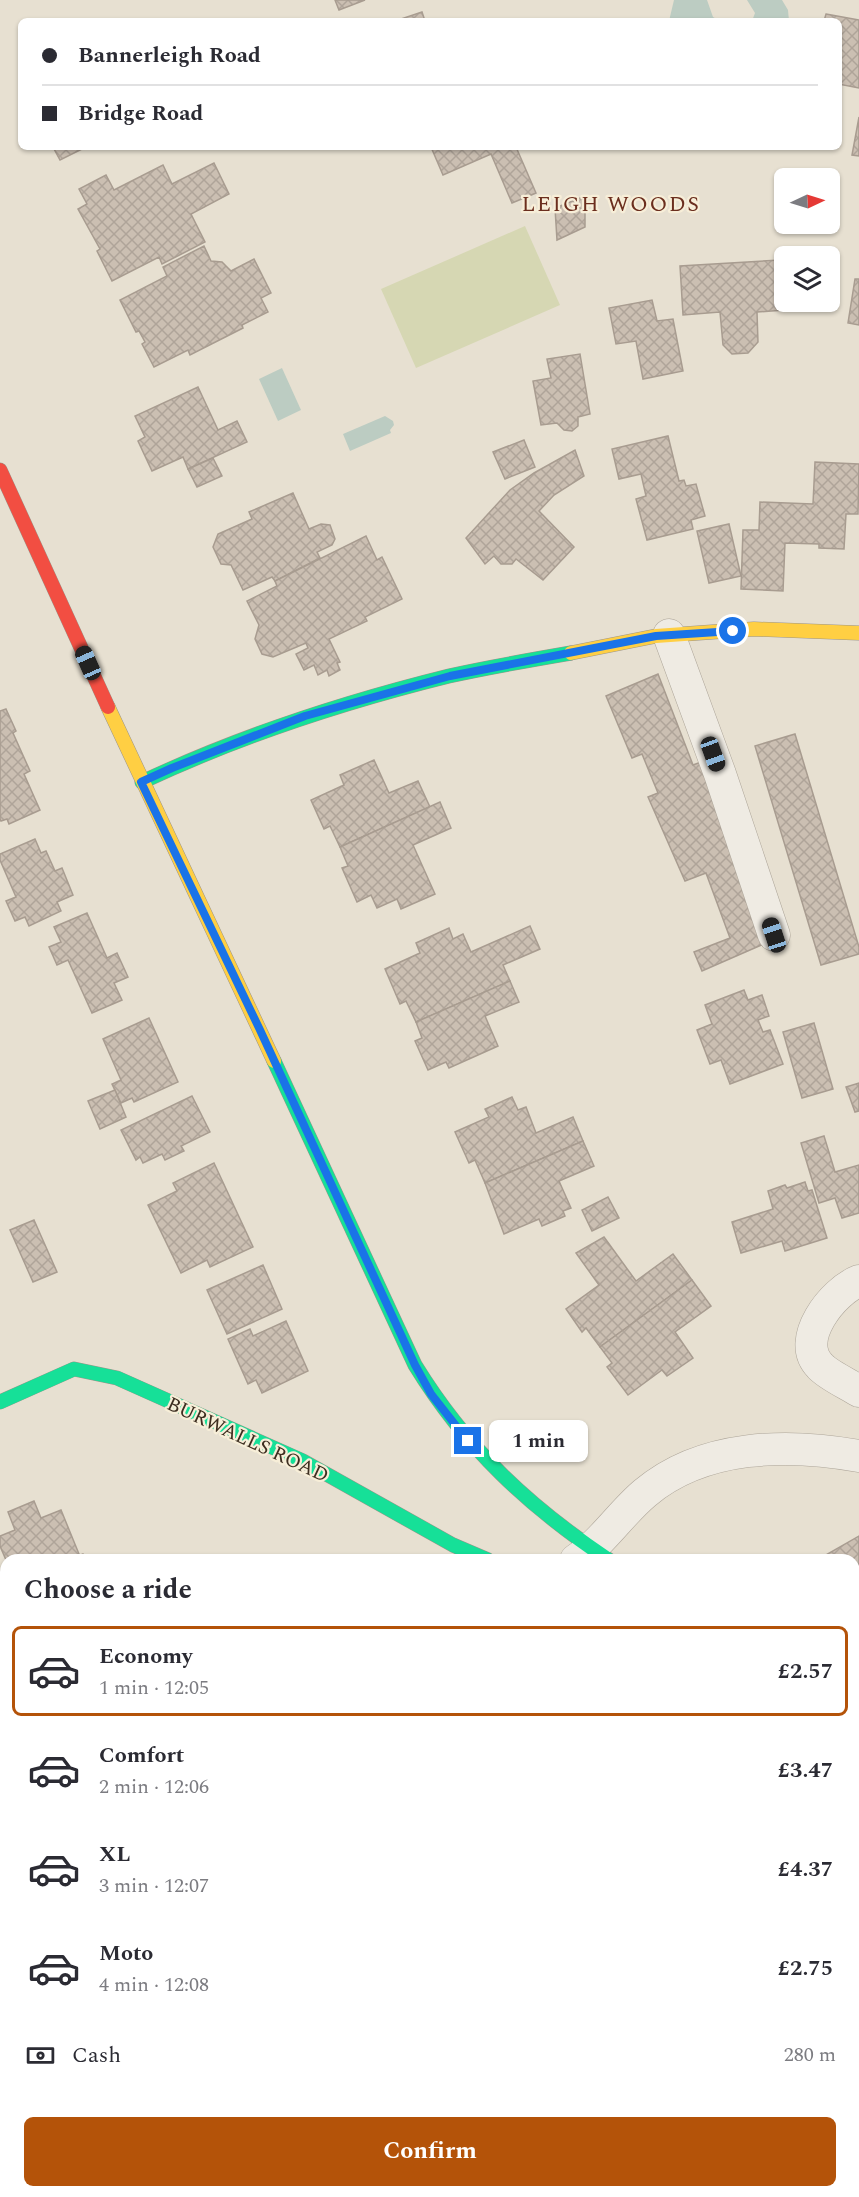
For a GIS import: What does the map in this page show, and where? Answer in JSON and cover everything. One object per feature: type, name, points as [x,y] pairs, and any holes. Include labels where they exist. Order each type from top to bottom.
[{"type":"street","points":[[0,470],[141,782],[265,1041],[415,1365],[431,1394],[450,1421],[487,1462],[590,1554]]},
{"type":"street","points":[[141,782],[316,713],[450,676],[656,636],[754,629],[859,633]]},
{"type":"street","points":[[669,635],[720,774],[774,935]]},
{"type":"street","points":[[859,1281],[839,1294],[824,1312],[813,1329],[811,1345],[813,1355],[820,1366],[859,1391]]},
{"type":"street","name":"BURWALLS ROAD","points":[[0,1402],[66,1371],[74,1370],[117,1378],[303,1461],[453,1545],[474,1554]]},
{"type":"street","points":[[593,1554],[615,1522],[646,1492],[673,1473],[688,1466],[709,1459],[764,1450],[811,1449],[859,1456]]},
{"type":"green space","points":[[525,226],[560,305],[416,368],[381,289]]},
{"type":"shaded area","points":[[674,0],[707,0],[715,18],[670,18]]},
{"type":"shaded area","points":[[747,0],[782,0],[788,10],[789,18],[753,18],[755,13]]},
{"type":"shaded area","points":[[282,368],[301,410],[278,421],[259,379]]},
{"type":"shaded area","points":[[385,416],[393,421],[391,433],[350,451],[343,434]]},
{"type":"building","points":[[335,0],[365,0],[339,10]]},
{"type":"building","points":[[422,12],[424,18],[404,18]]},
{"type":"building","points":[[826,14],[859,20],[859,88],[842,85],[842,18],[825,18]]},
{"type":"building","points":[[859,117],[859,156],[852,155]]},
{"type":"building","points":[[55,150],[80,150],[60,160]]},
{"type":"building","points":[[432,150],[517,150],[536,193],[512,203],[491,154],[443,175]]},
{"type":"building","points":[[214,163],[229,194],[191,214],[205,242],[162,264],[159,257],[112,281],[97,251],[100,249],[78,209],[87,204],[79,189],[106,175],[114,190],[163,165],[172,184]]},
{"type":"building","points":[[585,196],[585,227],[557,240],[555,208]]},
{"type":"building","points":[[204,246],[211,261],[222,262],[231,271],[254,259],[271,293],[261,298],[268,312],[242,325],[243,328],[190,355],[188,350],[154,367],[142,344],[145,342],[139,331],[136,332],[120,300],[167,276],[163,267]]},
{"type":"building","points":[[774,260],[774,311],[757,312],[758,342],[748,353],[732,354],[723,345],[720,312],[683,315],[680,266]]},
{"type":"building","points":[[855,279],[859,279],[859,325],[848,323]]},
{"type":"building","points":[[652,300],[657,321],[673,319],[683,371],[643,379],[636,341],[616,344],[609,308]]},
{"type":"building","points":[[580,354],[590,414],[578,417],[578,426],[572,431],[564,430],[557,423],[541,425],[533,381],[551,378],[547,359]]},
{"type":"building","points":[[198,387],[218,430],[237,421],[247,442],[188,469],[183,457],[152,471],[138,441],[145,437],[135,416]]},
{"type":"building","points":[[668,436],[679,481],[684,480],[686,486],[696,484],[705,516],[691,520],[693,529],[647,540],[636,499],[646,496],[641,474],[619,479],[612,449]]},
{"type":"building","points":[[524,440],[535,467],[505,479],[493,452]]},
{"type":"building","points":[[575,450],[584,476],[554,495],[539,511],[574,547],[543,580],[516,559],[512,564],[501,564],[494,556],[485,564],[466,538],[510,490],[534,473]]},
{"type":"building","points":[[213,458],[222,476],[197,487],[188,469]]},
{"type":"building","points":[[815,462],[859,464],[858,514],[846,514],[844,549],[819,548],[819,544],[785,543],[783,591],[741,589],[743,530],[759,530],[760,502],[813,504]]},
{"type":"building","points":[[293,493],[309,529],[321,524],[330,525],[335,539],[332,545],[317,552],[320,558],[275,581],[272,577],[243,590],[231,565],[221,564],[213,547],[218,534],[252,519],[249,512]]},
{"type":"building","points":[[729,524],[741,576],[709,583],[697,531]]},
{"type":"building","points":[[366,536],[377,560],[382,557],[402,599],[365,617],[367,621],[329,639],[340,662],[337,663],[340,670],[329,676],[327,670],[318,675],[314,665],[304,670],[296,654],[308,648],[306,643],[273,657],[262,654],[255,639],[259,625],[247,601],[277,586],[275,581]]},
{"type":"building","points":[[658,674],[693,765],[701,762],[766,943],[702,971],[694,952],[730,938],[706,873],[685,881],[648,797],[658,793],[642,754],[632,758],[606,696]]},
{"type":"building","points":[[6,709],[16,731],[13,733],[30,771],[24,774],[40,810],[9,824],[7,819],[1,821],[0,819],[0,711]]},
{"type":"building","points":[[795,734],[859,947],[859,954],[821,965],[755,746]]},
{"type":"building","points":[[374,760],[389,793],[418,781],[430,807],[340,847],[330,826],[324,829],[311,800],[344,785],[340,775]]},
{"type":"building","points":[[440,802],[451,828],[413,845],[435,894],[401,909],[397,899],[377,908],[371,895],[357,902],[342,868],[348,866],[340,847]]},
{"type":"building","points":[[35,839],[41,853],[46,851],[55,871],[62,868],[73,895],[57,902],[61,911],[29,926],[25,917],[15,921],[6,901],[16,897],[0,860],[0,854]]},
{"type":"building","points":[[87,913],[107,958],[117,953],[128,977],[114,983],[122,1000],[92,1013],[68,960],[57,965],[49,947],[61,942],[54,927]]},
{"type":"building","points":[[530,926],[540,949],[503,965],[510,981],[416,1022],[406,1001],[400,1004],[385,969],[420,953],[416,943],[449,928],[453,939],[463,934],[471,952]]},
{"type":"building","points":[[510,981],[519,1002],[485,1016],[498,1046],[449,1068],[446,1062],[428,1070],[415,1041],[422,1038],[416,1022]]},
{"type":"building","points":[[744,990],[748,1000],[762,995],[769,1016],[758,1020],[763,1032],[770,1030],[783,1064],[730,1084],[721,1060],[710,1064],[697,1030],[712,1024],[705,1005]]},
{"type":"building","points":[[149,1018],[178,1082],[134,1102],[132,1098],[121,1103],[112,1084],[121,1080],[103,1039]]},
{"type":"building","points":[[814,1023],[833,1089],[802,1098],[783,1032]]},
{"type":"building","points":[[859,1083],[859,1111],[855,1112],[846,1087]]},
{"type":"building","points":[[115,1090],[126,1117],[100,1129],[88,1101]]},
{"type":"building","points":[[192,1096],[210,1132],[181,1146],[184,1151],[165,1160],[162,1154],[143,1163],[140,1157],[136,1160],[121,1130]]},
{"type":"building","points":[[512,1097],[518,1110],[526,1107],[536,1133],[573,1117],[583,1141],[485,1183],[475,1160],[469,1163],[455,1132],[489,1117],[485,1109]]},
{"type":"building","points":[[824,1136],[835,1172],[859,1165],[859,1213],[842,1218],[835,1198],[819,1203],[801,1143]]},
{"type":"building","points":[[583,1141],[594,1166],[559,1181],[571,1208],[563,1211],[565,1216],[542,1226],[539,1219],[504,1234],[485,1183]]},
{"type":"building","points":[[214,1163],[253,1247],[210,1267],[207,1260],[181,1273],[148,1205],[177,1191],[173,1183]]},
{"type":"building","points":[[805,1182],[808,1191],[812,1190],[827,1238],[785,1251],[782,1241],[741,1253],[732,1222],[773,1209],[768,1191],[785,1185],[787,1188]]},
{"type":"building","points":[[608,1197],[619,1218],[592,1231],[582,1210]]},
{"type":"building","points":[[34,1220],[57,1272],[33,1282],[10,1230]]},
{"type":"building","points":[[604,1237],[636,1281],[673,1254],[692,1280],[600,1347],[586,1328],[582,1332],[566,1309],[599,1285],[576,1253]]},
{"type":"building","points":[[263,1265],[282,1309],[227,1334],[207,1290]]},
{"type":"building","points":[[692,1280],[711,1306],[675,1332],[693,1358],[667,1376],[662,1370],[628,1395],[607,1367],[612,1363],[600,1347]]},
{"type":"building","points":[[286,1321],[308,1371],[262,1393],[256,1380],[248,1384],[228,1339],[250,1329],[253,1336]]},
{"type":"building","points":[[34,1501],[41,1518],[61,1510],[79,1554],[3,1554],[0,1546],[0,1536],[15,1530],[8,1512]]},
{"type":"building","points":[[859,1536],[859,1554],[828,1554]]},
{"type":"traffic: fast","points":[[142,782],[255,735],[371,697],[449,676],[571,653]]},
{"type":"traffic: fast","points":[[274,1061],[415,1365],[455,1423],[477,1449],[525,1496],[600,1554]]},
{"type":"traffic: fast","points":[[0,1402],[74,1369],[117,1378],[303,1461],[453,1545],[474,1554]]},
{"type":"traffic: slow","points":[[571,653],[656,636],[754,629],[859,633]]},
{"type":"traffic: slow","points":[[108,707],[274,1061]]},
{"type":"traffic: jam","points":[[0,470],[108,707]]},
{"type":"district","name":"LEIGH WOODS","points":[[611,203]]},
{"type":"route","points":[[468,1441],[431,1394],[415,1365],[260,1030],[141,782],[305,716],[450,676],[656,636],[733,631]]}]
